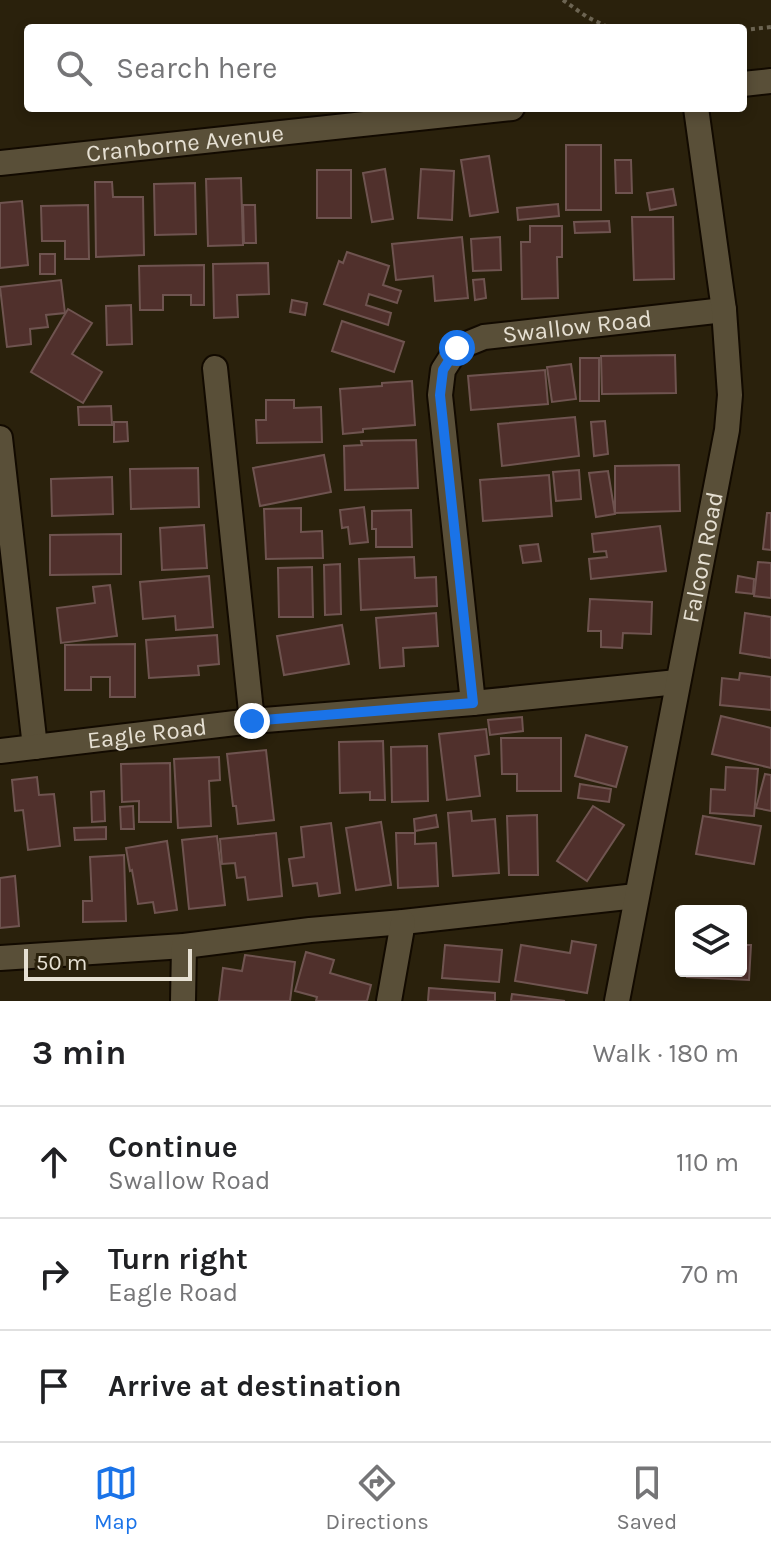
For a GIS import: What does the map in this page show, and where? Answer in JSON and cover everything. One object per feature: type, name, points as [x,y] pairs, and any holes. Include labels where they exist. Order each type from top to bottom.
[{"type":"street","points":[[747,84],[771,81]]},
{"type":"street","name":"Cranborne Avenue","points":[[0,163],[475,112]]},
{"type":"street","name":"Falcon Road","points":[[617,1001],[727,430],[730,395],[724,310],[697,112]]},
{"type":"street","name":"Swallow Road","points":[[473,703],[440,395],[443,370],[457,348],[484,337],[724,310]]},
{"type":"street","points":[[215,368],[252,721]]},
{"type":"street","points":[[0,438],[35,747]]},
{"type":"street","name":"Eagle Road","points":[[0,751],[252,721],[677,682]]},
{"type":"street","points":[[0,958],[184,946],[636,896]]},
{"type":"street","points":[[389,1001],[403,922]]},
{"type":"street","points":[[183,1001],[184,946]]},
{"type":"path","points":[[563,0],[602,24]]},
{"type":"path","points":[[747,30],[771,27]]},
{"type":"building","points":[[566,145],[601,145],[601,210],[566,210]]},
{"type":"building","points":[[489,156],[498,212],[470,216],[461,160]]},
{"type":"building","points":[[615,160],[631,160],[632,193],[616,193]]},
{"type":"building","points":[[385,169],[393,219],[372,222],[363,173]]},
{"type":"building","points":[[421,169],[454,171],[452,220],[418,218]]},
{"type":"building","points":[[317,170],[351,170],[351,218],[317,218]]},
{"type":"building","points":[[241,178],[243,245],[208,246],[206,179]]},
{"type":"building","points":[[95,182],[112,182],[113,197],[143,197],[144,255],[96,257]]},
{"type":"building","points":[[195,183],[196,234],[155,235],[154,184]]},
{"type":"building","points":[[673,189],[676,205],[650,210],[647,193]]},
{"type":"building","points":[[22,201],[28,265],[0,268],[0,203]]},
{"type":"building","points":[[558,204],[559,216],[518,220],[517,208]]},
{"type":"building","points":[[88,205],[89,259],[65,259],[65,241],[42,241],[41,206]]},
{"type":"building","points":[[243,205],[255,205],[256,243],[244,243]]},
{"type":"building","points":[[632,217],[673,217],[674,279],[634,280]]},
{"type":"building","points":[[609,221],[610,232],[575,233],[574,222]]},
{"type":"building","points":[[530,226],[562,226],[562,257],[557,257],[558,298],[522,299],[521,242],[530,242]]},
{"type":"building","points":[[462,237],[468,298],[435,301],[433,276],[396,280],[392,244]]},
{"type":"building","points":[[500,237],[501,270],[473,271],[471,239]]},
{"type":"building","points":[[347,252],[389,266],[383,285],[401,291],[397,303],[369,294],[366,305],[391,313],[388,325],[324,304],[339,261],[343,263]]},
{"type":"building","points":[[40,254],[55,254],[55,274],[40,274]]},
{"type":"building","points":[[268,263],[269,294],[237,295],[238,317],[214,318],[213,264]]},
{"type":"building","points":[[204,265],[204,305],[191,305],[191,295],[163,295],[163,310],[140,310],[139,266]]},
{"type":"building","points":[[484,279],[486,298],[475,300],[473,280]]},
{"type":"building","points":[[61,280],[65,313],[46,315],[48,327],[30,329],[31,344],[7,347],[0,287]]},
{"type":"building","points":[[292,300],[307,303],[305,315],[290,312]]},
{"type":"building","points":[[131,305],[132,344],[107,345],[106,306]]},
{"type":"building","points":[[68,309],[92,323],[72,354],[102,372],[83,403],[31,372]]},
{"type":"building","points":[[342,321],[404,342],[394,372],[332,351]]},
{"type":"building","points":[[675,355],[676,393],[602,394],[601,356]]},
{"type":"building","points":[[580,358],[599,358],[599,401],[580,401]]},
{"type":"building","points":[[571,364],[576,399],[552,402],[547,367]]},
{"type":"building","points":[[545,370],[548,404],[471,410],[468,376]]},
{"type":"building","points":[[412,381],[415,425],[363,429],[363,432],[343,434],[340,389]]},
{"type":"building","points":[[266,400],[294,400],[294,408],[321,407],[322,442],[257,443],[256,420],[266,420]]},
{"type":"building","points":[[111,406],[112,425],[79,425],[78,407]]},
{"type":"building","points":[[575,417],[579,456],[502,466],[498,424]]},
{"type":"building","points":[[605,421],[608,454],[594,456],[591,422]]},
{"type":"building","points":[[114,422],[127,422],[128,441],[114,442]]},
{"type":"building","points":[[416,440],[418,488],[345,490],[344,446],[362,445],[361,441]]},
{"type":"building","points":[[324,455],[331,492],[260,506],[253,468]]},
{"type":"building","points":[[679,465],[680,511],[615,513],[615,466]]},
{"type":"building","points":[[198,468],[199,507],[131,509],[130,469]]},
{"type":"building","points":[[579,470],[581,499],[556,501],[553,472]]},
{"type":"building","points":[[608,471],[615,514],[596,517],[589,473]]},
{"type":"building","points":[[549,475],[552,516],[483,521],[480,480]]},
{"type":"building","points":[[112,477],[113,514],[52,516],[51,479]]},
{"type":"building","points":[[364,507],[368,542],[350,544],[348,527],[342,528],[340,510]]},
{"type":"building","points":[[301,508],[301,532],[322,531],[323,558],[266,559],[264,509]]},
{"type":"building","points":[[411,510],[412,547],[376,547],[372,511]]},
{"type":"building","points":[[767,513],[771,513],[771,550],[763,549]]},
{"type":"building","points":[[204,525],[207,568],[162,570],[160,528]]},
{"type":"building","points":[[660,526],[666,571],[591,579],[589,559],[607,557],[606,551],[594,552],[592,534]]},
{"type":"building","points":[[121,534],[121,574],[50,575],[50,535]]},
{"type":"building","points":[[538,544],[541,561],[523,563],[520,546]]},
{"type":"building","points":[[414,557],[415,578],[436,577],[437,606],[361,610],[359,559]]},
{"type":"building","points":[[758,562],[771,563],[771,598],[754,596]]},
{"type":"building","points":[[340,564],[341,614],[325,615],[324,565]]},
{"type":"building","points":[[312,567],[313,617],[279,617],[278,568]]},
{"type":"building","points":[[209,576],[213,627],[176,630],[175,616],[143,619],[140,582]]},
{"type":"building","points":[[738,576],[754,579],[753,594],[736,592]]},
{"type":"building","points":[[110,585],[117,636],[61,643],[57,608],[95,603],[93,587]]},
{"type":"building","points":[[590,599],[652,602],[651,634],[623,633],[622,648],[601,647],[601,631],[588,631]]},
{"type":"building","points":[[436,613],[438,646],[403,648],[404,666],[380,668],[376,618]]},
{"type":"building","points":[[745,613],[771,617],[771,658],[740,653]]},
{"type":"building","points":[[342,625],[349,664],[284,675],[277,636]]},
{"type":"building","points":[[217,635],[219,664],[198,666],[199,675],[149,678],[146,640]]},
{"type":"building","points":[[135,644],[135,697],[110,697],[110,677],[91,677],[91,690],[65,690],[65,645]]},
{"type":"building","points":[[740,673],[771,677],[771,710],[720,705],[722,678],[739,680]]},
{"type":"building","points":[[721,716],[771,728],[771,768],[712,754]]},
{"type":"building","points":[[522,717],[523,731],[490,735],[488,720]]},
{"type":"building","points":[[486,729],[489,754],[475,756],[480,796],[447,800],[439,734]]},
{"type":"building","points":[[586,735],[627,747],[616,787],[575,776]]},
{"type":"building","points":[[501,738],[561,738],[561,791],[517,791],[517,774],[502,774]]},
{"type":"building","points":[[383,741],[385,800],[370,800],[370,792],[340,793],[339,742]]},
{"type":"building","points":[[427,746],[428,801],[392,802],[391,747]]},
{"type":"building","points":[[266,750],[274,820],[238,824],[227,754]]},
{"type":"building","points":[[219,757],[220,780],[209,781],[211,826],[178,828],[174,759]]},
{"type":"building","points":[[170,763],[171,822],[139,822],[139,801],[122,802],[121,764]]},
{"type":"building","points":[[726,767],[758,769],[754,816],[710,813],[711,789],[725,790]]},
{"type":"building","points":[[765,774],[771,775],[771,811],[756,808]]},
{"type":"building","points":[[37,777],[39,795],[54,794],[60,846],[28,850],[23,810],[15,811],[12,780]]},
{"type":"building","points":[[580,784],[611,789],[609,802],[578,798]]},
{"type":"building","points":[[104,791],[105,821],[92,822],[91,792]]},
{"type":"building","points":[[133,806],[134,829],[121,829],[120,807]]},
{"type":"building","points":[[593,806],[624,825],[587,881],[557,861]]},
{"type":"building","points":[[471,811],[472,821],[495,819],[499,873],[453,876],[448,813]]},
{"type":"building","points":[[436,815],[438,827],[415,831],[414,819]]},
{"type":"building","points":[[537,815],[538,875],[509,875],[507,816]]},
{"type":"building","points":[[703,816],[761,826],[754,864],[696,854]]},
{"type":"building","points":[[381,822],[391,885],[356,890],[346,828]]},
{"type":"building","points":[[331,823],[340,893],[319,896],[317,883],[293,886],[289,859],[304,857],[301,827]]},
{"type":"building","points":[[106,827],[106,839],[75,840],[74,828]]},
{"type":"building","points":[[276,833],[282,896],[248,900],[245,877],[237,878],[235,863],[222,864],[220,839]]},
{"type":"building","points":[[396,833],[415,833],[415,844],[436,843],[438,886],[398,888]]},
{"type":"building","points":[[217,836],[225,905],[189,909],[182,840]]},
{"type":"building","points":[[167,841],[177,910],[155,913],[153,902],[138,904],[126,848]]},
{"type":"building","points":[[124,855],[126,921],[83,922],[83,901],[92,901],[90,857]]},
{"type":"building","points":[[15,876],[19,926],[0,928],[0,878]]},
{"type":"building","points":[[572,941],[596,945],[587,993],[515,981],[521,945],[570,953]]},
{"type":"building","points":[[445,945],[502,950],[499,982],[442,978]]},
{"type":"building","points":[[747,945],[751,945],[749,980],[687,977],[747,977]]},
{"type":"building","points":[[306,952],[334,960],[330,973],[371,985],[367,1001],[316,1001],[317,997],[295,991]]},
{"type":"building","points":[[245,955],[295,962],[290,1001],[219,1001],[223,968],[242,971]]},
{"type":"building","points":[[429,988],[495,993],[495,1001],[428,1001]]},
{"type":"building","points":[[512,994],[565,1001],[511,1001]]},
{"type":"route","points":[[252,721],[473,703],[440,395],[443,370],[457,348]]}]
